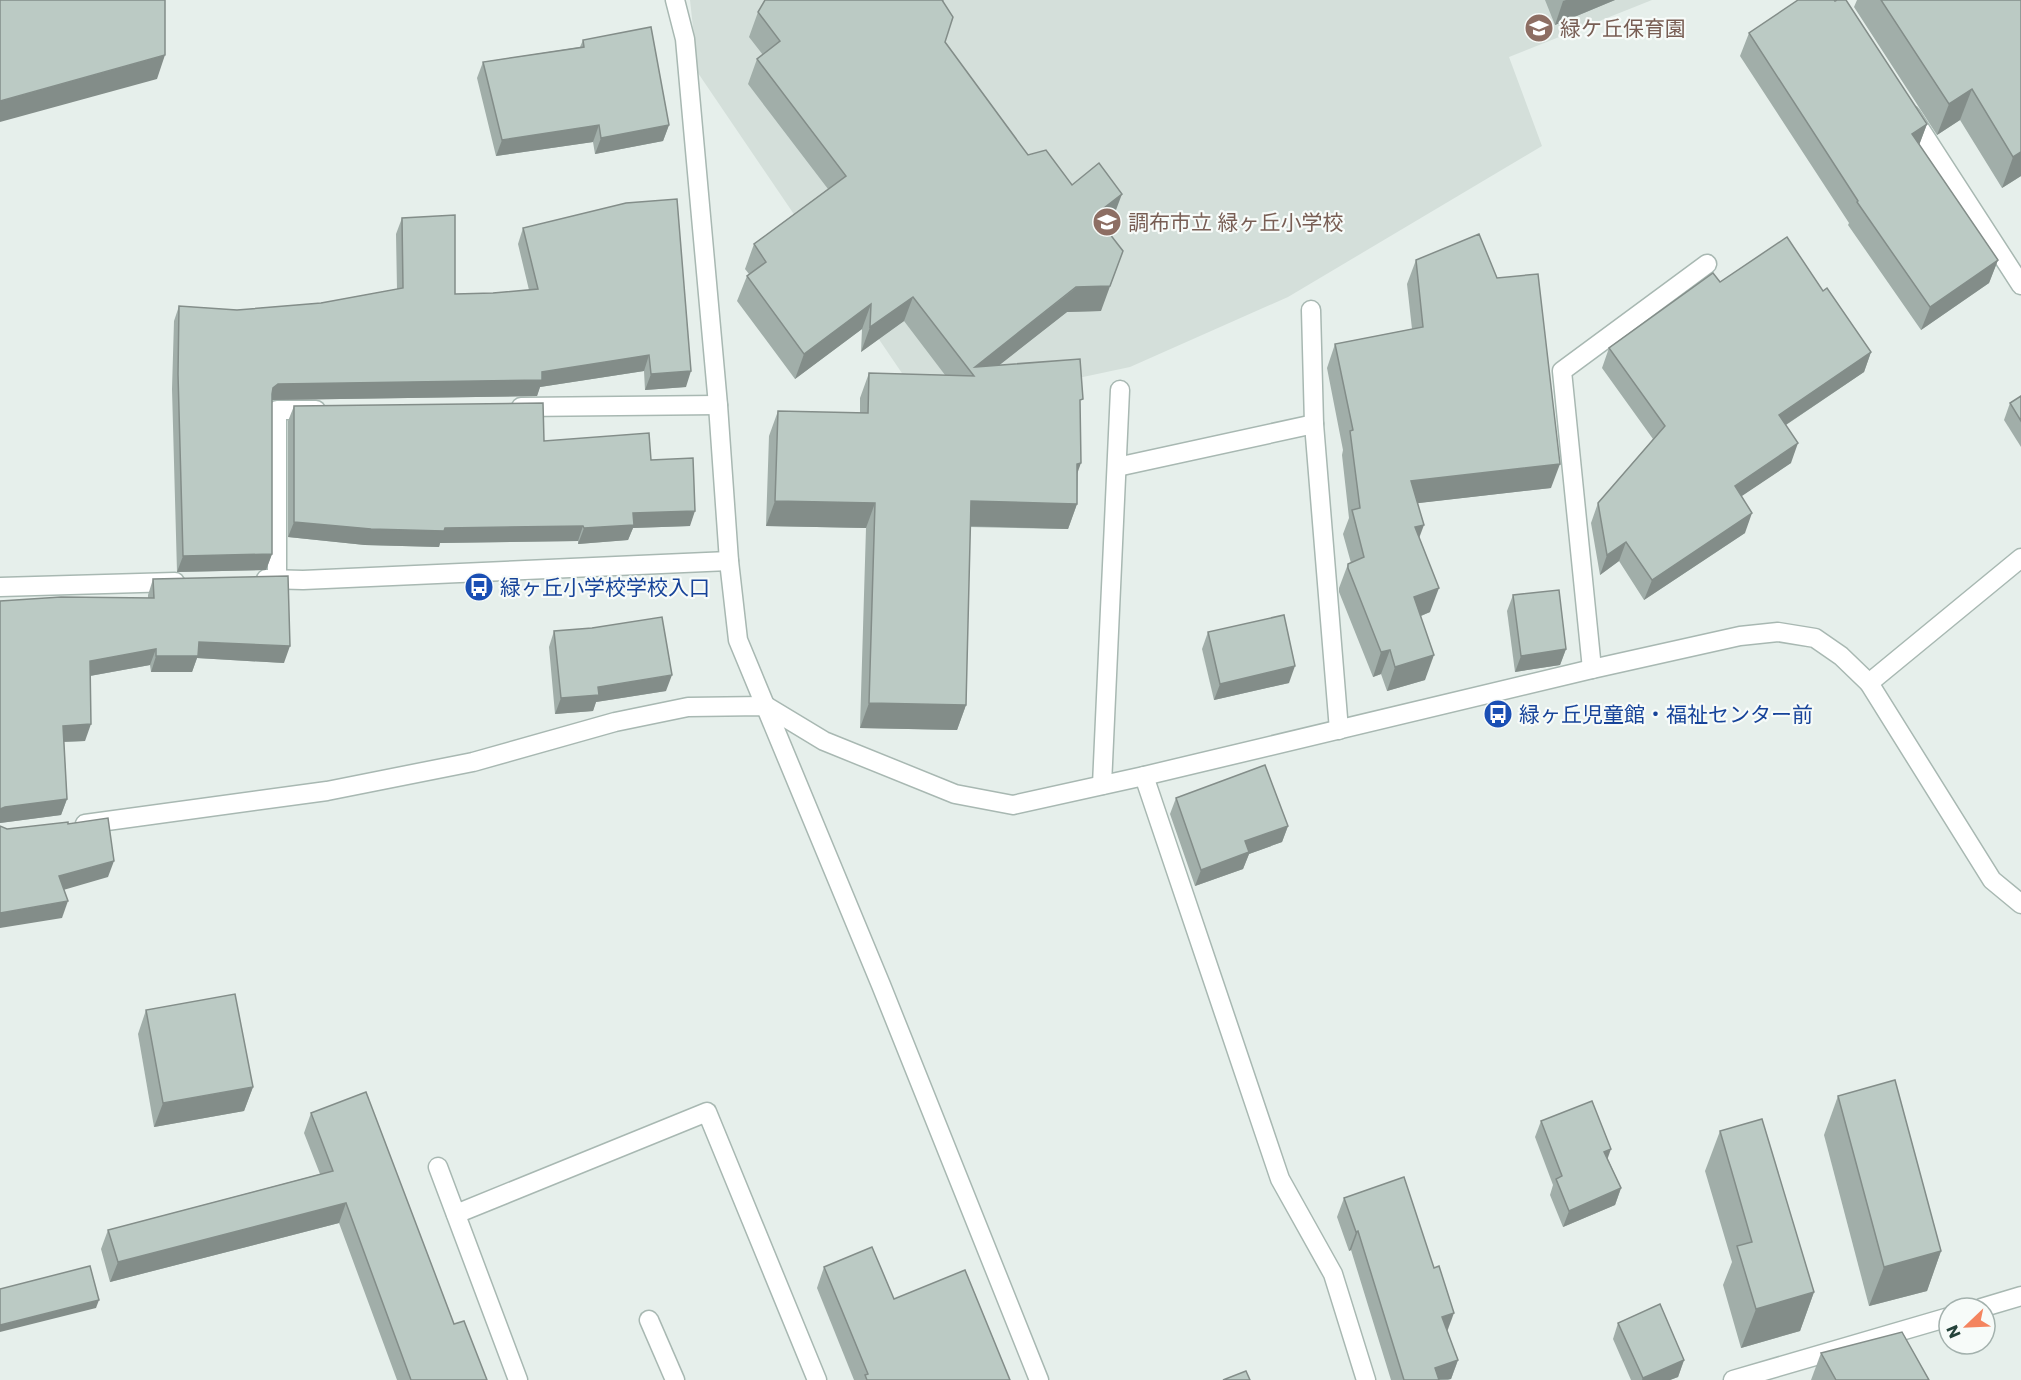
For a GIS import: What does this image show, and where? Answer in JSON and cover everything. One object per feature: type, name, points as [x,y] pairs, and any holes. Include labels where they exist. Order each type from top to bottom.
[{"type":"street","points":[[675,0],[685,39],[718,405],[729,561],[738,640],[881,984],[1039,1380]]},
{"type":"street","points":[[1900,98],[2021,285]]},
{"type":"street","points":[[1592,669],[1562,371],[1707,264]]},
{"type":"street","points":[[1311,309],[1314,424],[1339,730]]},
{"type":"street","points":[[1102,785],[1120,390]]},
{"type":"street","points":[[504,407],[718,405]]},
{"type":"street","points":[[278,579],[277,410],[336,410]]},
{"type":"street","points":[[1117,468],[1314,424]]},
{"type":"street","points":[[1869,683],[2021,558]]},
{"type":"street","points":[[254,580],[303,580],[729,561]]},
{"type":"street","points":[[0,587],[196,581]]},
{"type":"street","points":[[68,826],[327,791],[473,762],[615,722],[688,708],[766,706],[824,741],[955,794],[1013,805],[1144,777],[1592,669],[1740,636],[1778,632],[1815,638],[1841,656],[1869,683],[1992,880],[2021,904]]},
{"type":"street","points":[[1144,777],[1280,1179],[1332,1274],[1366,1380]]},
{"type":"street","points":[[456,1214],[707,1112],[817,1380]]},
{"type":"street","points":[[438,1167],[518,1380]]},
{"type":"street","points":[[1997,1303],[2021,1296]]},
{"type":"street","points":[[649,1320],[675,1380]]},
{"type":"street","points":[[1734,1380],[1937,1321]]},
{"type":"shaded area","name":"調布市立 緑ヶ丘小学校","points":[[690,0],[1652,0],[1509,57],[1542,146],[1288,297],[1130,367],[927,410],[698,73]]},
{"type":"building","points":[[0,0],[165,0],[165,55],[0,101]]},
{"type":"building","points":[[765,0],[942,0],[953,17],[945,42],[1028,155],[1046,150],[1072,185],[1099,163],[1122,194],[1095,215],[1123,251],[1110,286],[1076,287],[975,367],[1080,359],[1083,399],[1080,400],[1081,463],[1077,464],[1077,504],[971,501],[966,705],[869,703],[875,503],[775,501],[778,411],[868,413],[869,373],[974,376],[913,297],[870,327],[871,304],[804,354],[747,276],[766,262],[754,244],[846,176],[757,59],[780,41],[758,12]]},
{"type":"building","points":[[1798,0],[1846,0],[1927,124],[1912,134],[1998,260],[1930,307],[1857,202],[1749,33]]},
{"type":"building","points":[[1881,0],[2021,0],[2021,152],[2013,157],[1972,89],[1949,104]]},
{"type":"building","points":[[651,27],[669,125],[601,138],[599,125],[502,140],[483,62],[584,47],[583,40]]},
{"type":"building","points":[[677,199],[691,371],[651,374],[649,355],[542,372],[542,380],[278,384],[273,388],[272,394],[272,554],[183,556],[178,374],[179,306],[237,310],[321,303],[403,288],[402,218],[455,215],[455,294],[538,289],[523,228],[626,203]]},
{"type":"building","points":[[1479,234],[1497,278],[1538,274],[1560,464],[1411,481],[1424,525],[1415,527],[1439,588],[1414,597],[1434,655],[1395,667],[1390,650],[1381,652],[1348,568],[1348,564],[1364,557],[1352,510],[1360,508],[1350,431],[1353,430],[1335,344],[1423,327],[1416,260]]},
{"type":"building","points":[[1787,237],[1823,291],[1827,288],[1871,352],[1779,415],[1798,443],[1735,486],[1752,513],[1652,580],[1626,542],[1607,555],[1598,503],[1665,426],[1609,348],[1713,273],[1720,282]]},
{"type":"building","points":[[2021,396],[2021,421],[2010,403]]},
{"type":"building","points":[[543,403],[544,441],[649,433],[651,460],[693,458],[695,511],[633,513],[634,525],[584,528],[583,526],[445,528],[444,531],[371,529],[294,522],[294,406]]},
{"type":"building","points":[[288,576],[290,646],[199,642],[198,656],[156,656],[156,649],[90,661],[91,724],[63,726],[67,799],[0,809],[0,601],[61,597],[154,598],[153,579]]},
{"type":"building","points":[[1559,590],[1566,649],[1521,656],[1513,595]]},
{"type":"building","points":[[1284,615],[1295,666],[1220,684],[1208,632]]},
{"type":"building","points":[[662,617],[672,675],[598,687],[599,695],[561,698],[554,631],[592,628]]},
{"type":"building","points":[[1265,765],[1288,826],[1245,841],[1249,852],[1201,870],[1176,798]]},
{"type":"building","points":[[108,818],[114,861],[59,876],[68,901],[0,913],[0,826],[7,829]]},
{"type":"building","points":[[235,994],[253,1087],[163,1103],[146,1010]]},
{"type":"building","points":[[1895,1080],[1941,1251],[1884,1267],[1838,1096]]},
{"type":"building","points":[[366,1092],[454,1324],[464,1321],[487,1380],[411,1380],[346,1203],[118,1262],[108,1230],[333,1171],[311,1113]]},
{"type":"building","points":[[1592,1101],[1611,1149],[1604,1152],[1621,1188],[1569,1211],[1556,1179],[1562,1176],[1541,1121]]},
{"type":"building","points":[[1762,1119],[1814,1292],[1756,1309],[1737,1246],[1752,1242],[1720,1131]]},
{"type":"building","points":[[1404,1177],[1434,1268],[1439,1266],[1454,1313],[1442,1317],[1458,1360],[1435,1368],[1439,1380],[1404,1380],[1358,1231],[1356,1232],[1344,1198]]},
{"type":"building","points":[[872,1247],[894,1299],[965,1270],[1010,1380],[867,1380],[865,1375],[868,1374],[824,1267]]},
{"type":"building","points":[[90,1266],[99,1300],[0,1325],[0,1289]]},
{"type":"building","points":[[1660,1304],[1684,1360],[1643,1378],[1618,1323]]},
{"type":"building","points":[[1902,1332],[1929,1380],[1836,1380],[1821,1353]]},
{"type":"building","points":[[1246,1371],[1250,1380],[1223,1380]]},
{"type":"place","name":"緑ケ丘保育園","points":[[1539,28]]},
{"type":"place","name":"調布市立 緑ヶ丘小学校","points":[[1107,222]]},
{"type":"place","name":"緑ヶ丘小学校学校入口","points":[[479,587]]},
{"type":"place","name":"緑ヶ丘児童館・福祉センター前","points":[[1498,714]]}]
